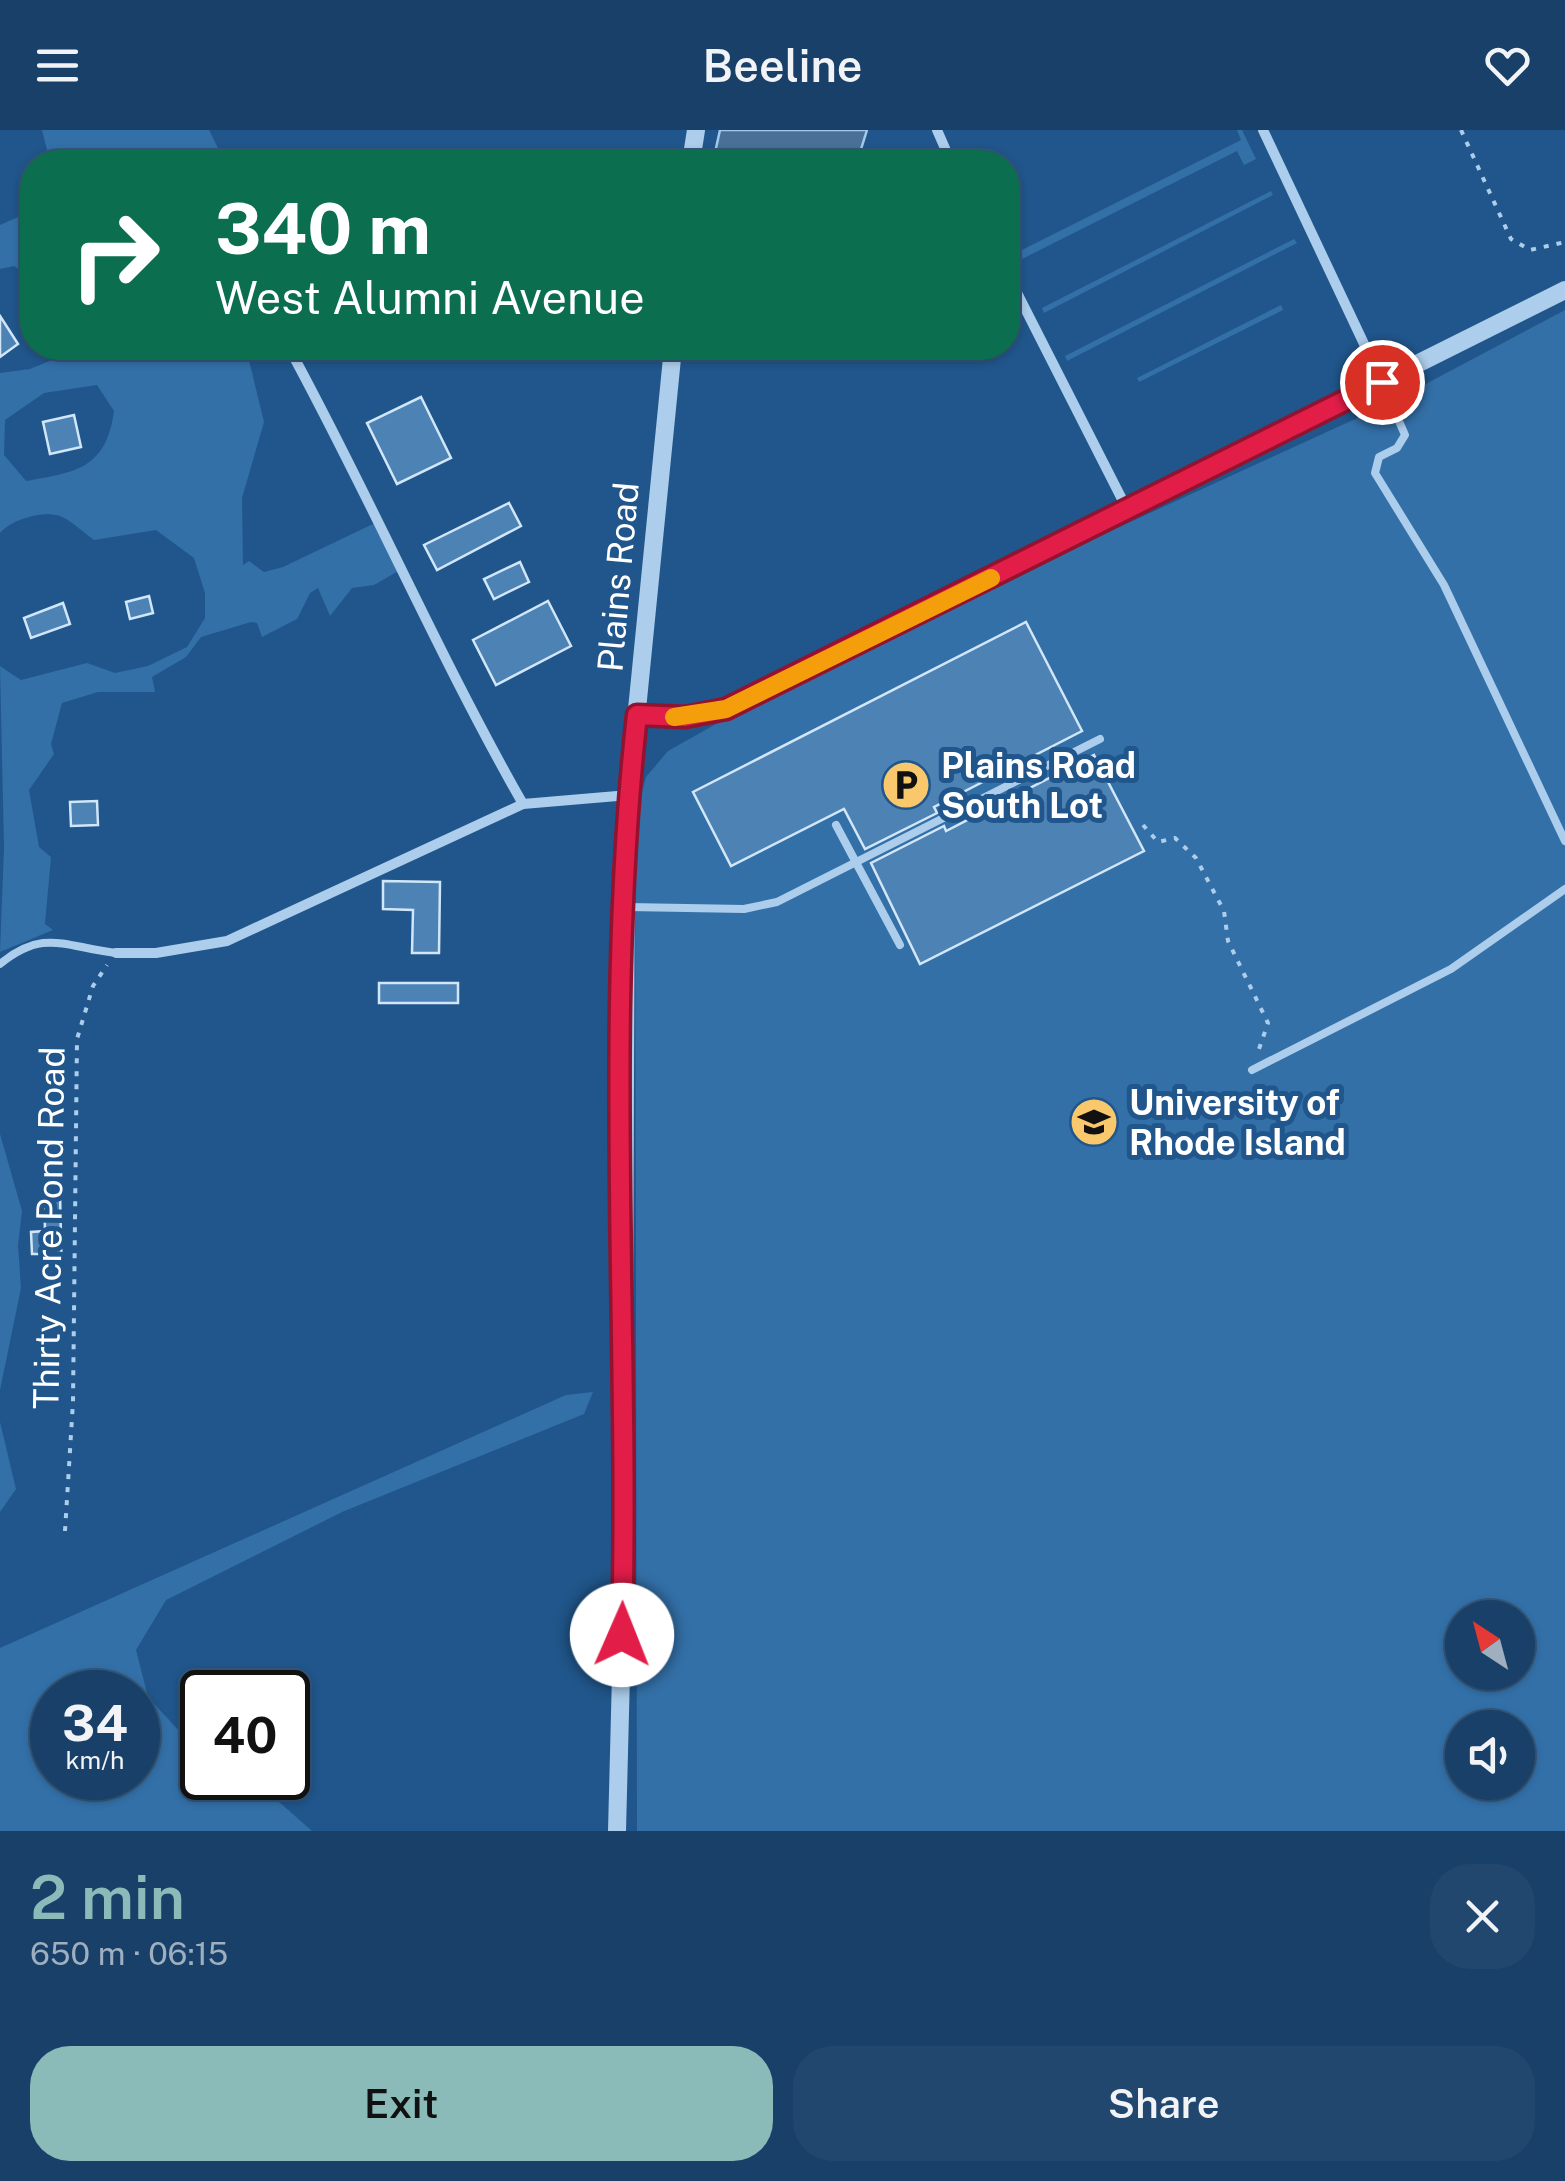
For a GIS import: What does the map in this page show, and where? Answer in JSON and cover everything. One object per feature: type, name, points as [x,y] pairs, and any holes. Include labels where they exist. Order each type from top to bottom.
[{"type":"street","points":[[1262,130],[1382,382]]},
{"type":"street","points":[[637,715],[685,717],[726,709],[1565,290]]},
{"type":"street","points":[[1020,299],[1127,510]]},
{"type":"street","points":[[294,360],[388,535],[430,632],[523,804]]},
{"type":"street","name":"Plains Road","points":[[617,1831],[623,1596],[623,907],[629,795],[673,360]]},
{"type":"street","points":[[116,953],[156,953],[227,941],[523,804],[629,795]]},
{"type":"lane","points":[[1382,382],[1404,435],[1397,448],[1378,458],[1375,473],[1444,585],[1565,840]]},
{"type":"lane","points":[[623,907],[744,908],[777,902],[1100,740]]},
{"type":"lane","points":[[836,824],[900,946]]},
{"type":"lane","points":[[1252,1070],[1451,968],[1565,890]]},
{"type":"lane","points":[[0,964],[22,946],[36,941],[116,953]]},
{"type":"path","points":[[1461,130],[1511,240],[1530,250],[1565,242]]},
{"type":"path","points":[[1144,825],[1158,842],[1175,838],[1196,858],[1224,911],[1228,941],[1268,1023],[1252,1070]]},
{"type":"path","name":"Thirty Acre Pond Road","points":[[66,1531],[73,1402],[77,1040],[93,986],[116,953]]},
{"type":"shaded area","points":[[42,130],[209,130],[219,150],[47,150]]},
{"type":"shaded area","points":[[720,130],[867,130],[861,150],[716,150]]},
{"type":"shaded area","points":[[1237,130],[1242,130],[1256,159],[1244,165],[1237,151],[1020,260],[1020,251],[1241,140]]},
{"type":"shaded area","points":[[1271,191],[1273,195],[1044,313],[1042,308]]},
{"type":"shaded area","points":[[20,216],[20,270],[14,266],[0,269],[0,225]]},
{"type":"shaded area","points":[[1294,239],[1297,243],[1067,361],[1065,356]]},
{"type":"shaded area","points":[[1281,305],[1283,310],[1139,382],[1137,378]]},
{"type":"shaded area","name":"University of Rhode Island","points":[[1565,310],[1565,1831],[637,1831],[635,817],[646,777],[668,751],[833,658],[1388,404]]},
{"type":"shaded area","points":[[52,360],[249,360],[264,422],[242,498],[243,565],[249,561],[264,572],[283,567],[375,523],[400,570],[374,585],[352,588],[330,616],[318,588],[310,593],[297,619],[262,637],[257,623],[251,622],[201,637],[186,657],[152,677],[155,692],[98,692],[62,703],[51,744],[54,754],[29,790],[39,847],[51,857],[45,924],[53,930],[0,952],[4,847],[0,666],[21,680],[87,663],[115,673],[148,666],[187,647],[205,618],[205,593],[194,558],[156,530],[94,540],[64,518],[45,514],[19,520],[0,533],[0,373],[30,369]],"holes":[[[97,385],[114,411],[110,430],[96,456],[61,474],[26,481],[4,455],[5,420],[44,393]]]},
{"type":"shaded area","points":[[0,1134],[22,1211],[18,1245],[21,1288],[0,1390]]},
{"type":"shaded area","points":[[593,1392],[584,1414],[342,1512],[166,1600],[136,1650],[141,1670],[30,1670],[30,1800],[160,1800],[160,1710],[180,1732],[180,1800],[275,1800],[312,1831],[0,1831],[0,1648],[566,1395]]},
{"type":"shaded area","points":[[0,1422],[16,1489],[0,1512]]},
{"type":"building","points":[[0,316],[18,344],[0,357]]},
{"type":"building","points":[[421,397],[451,458],[397,484],[367,423]]},
{"type":"building","points":[[74,415],[81,447],[50,454],[43,422]]},
{"type":"building","points":[[509,503],[521,526],[437,570],[424,545]]},
{"type":"building","points":[[520,562],[529,582],[494,599],[484,579]]},
{"type":"building","points":[[149,596],[153,613],[130,619],[126,602]]},
{"type":"building","points":[[548,601],[571,646],[496,685],[473,640]]},
{"type":"building","points":[[63,603],[70,624],[31,638],[24,618]]},
{"type":"building","points":[[1026,622],[1082,731],[934,807],[937,813],[865,849],[844,809],[731,866],[693,792]]},
{"type":"building","points":[[1094,755],[1144,851],[920,964],[871,863],[944,826],[946,831]]},
{"type":"building","points":[[97,801],[98,825],[71,826],[70,802]]},
{"type":"building","points":[[383,881],[440,882],[439,953],[412,953],[413,910],[383,909]]},
{"type":"building","points":[[379,983],[458,983],[458,1003],[379,1003]]},
{"type":"building","points":[[60,1192],[62,1283],[46,1283],[46,1254],[32,1254],[31,1232],[45,1231],[44,1193]]},
{"type":"slow traffic","points":[[674,717],[726,709],[991,578]]},
{"type":"place","name":"Plains Road South Lot","points":[[906,785]]},
{"type":"place","name":"University of Rhode Island","points":[[1094,1122]]},
{"type":"route","points":[[622,1635],[622,950],[626,820],[637,715],[674,718],[726,709],[1382,382]]}]
